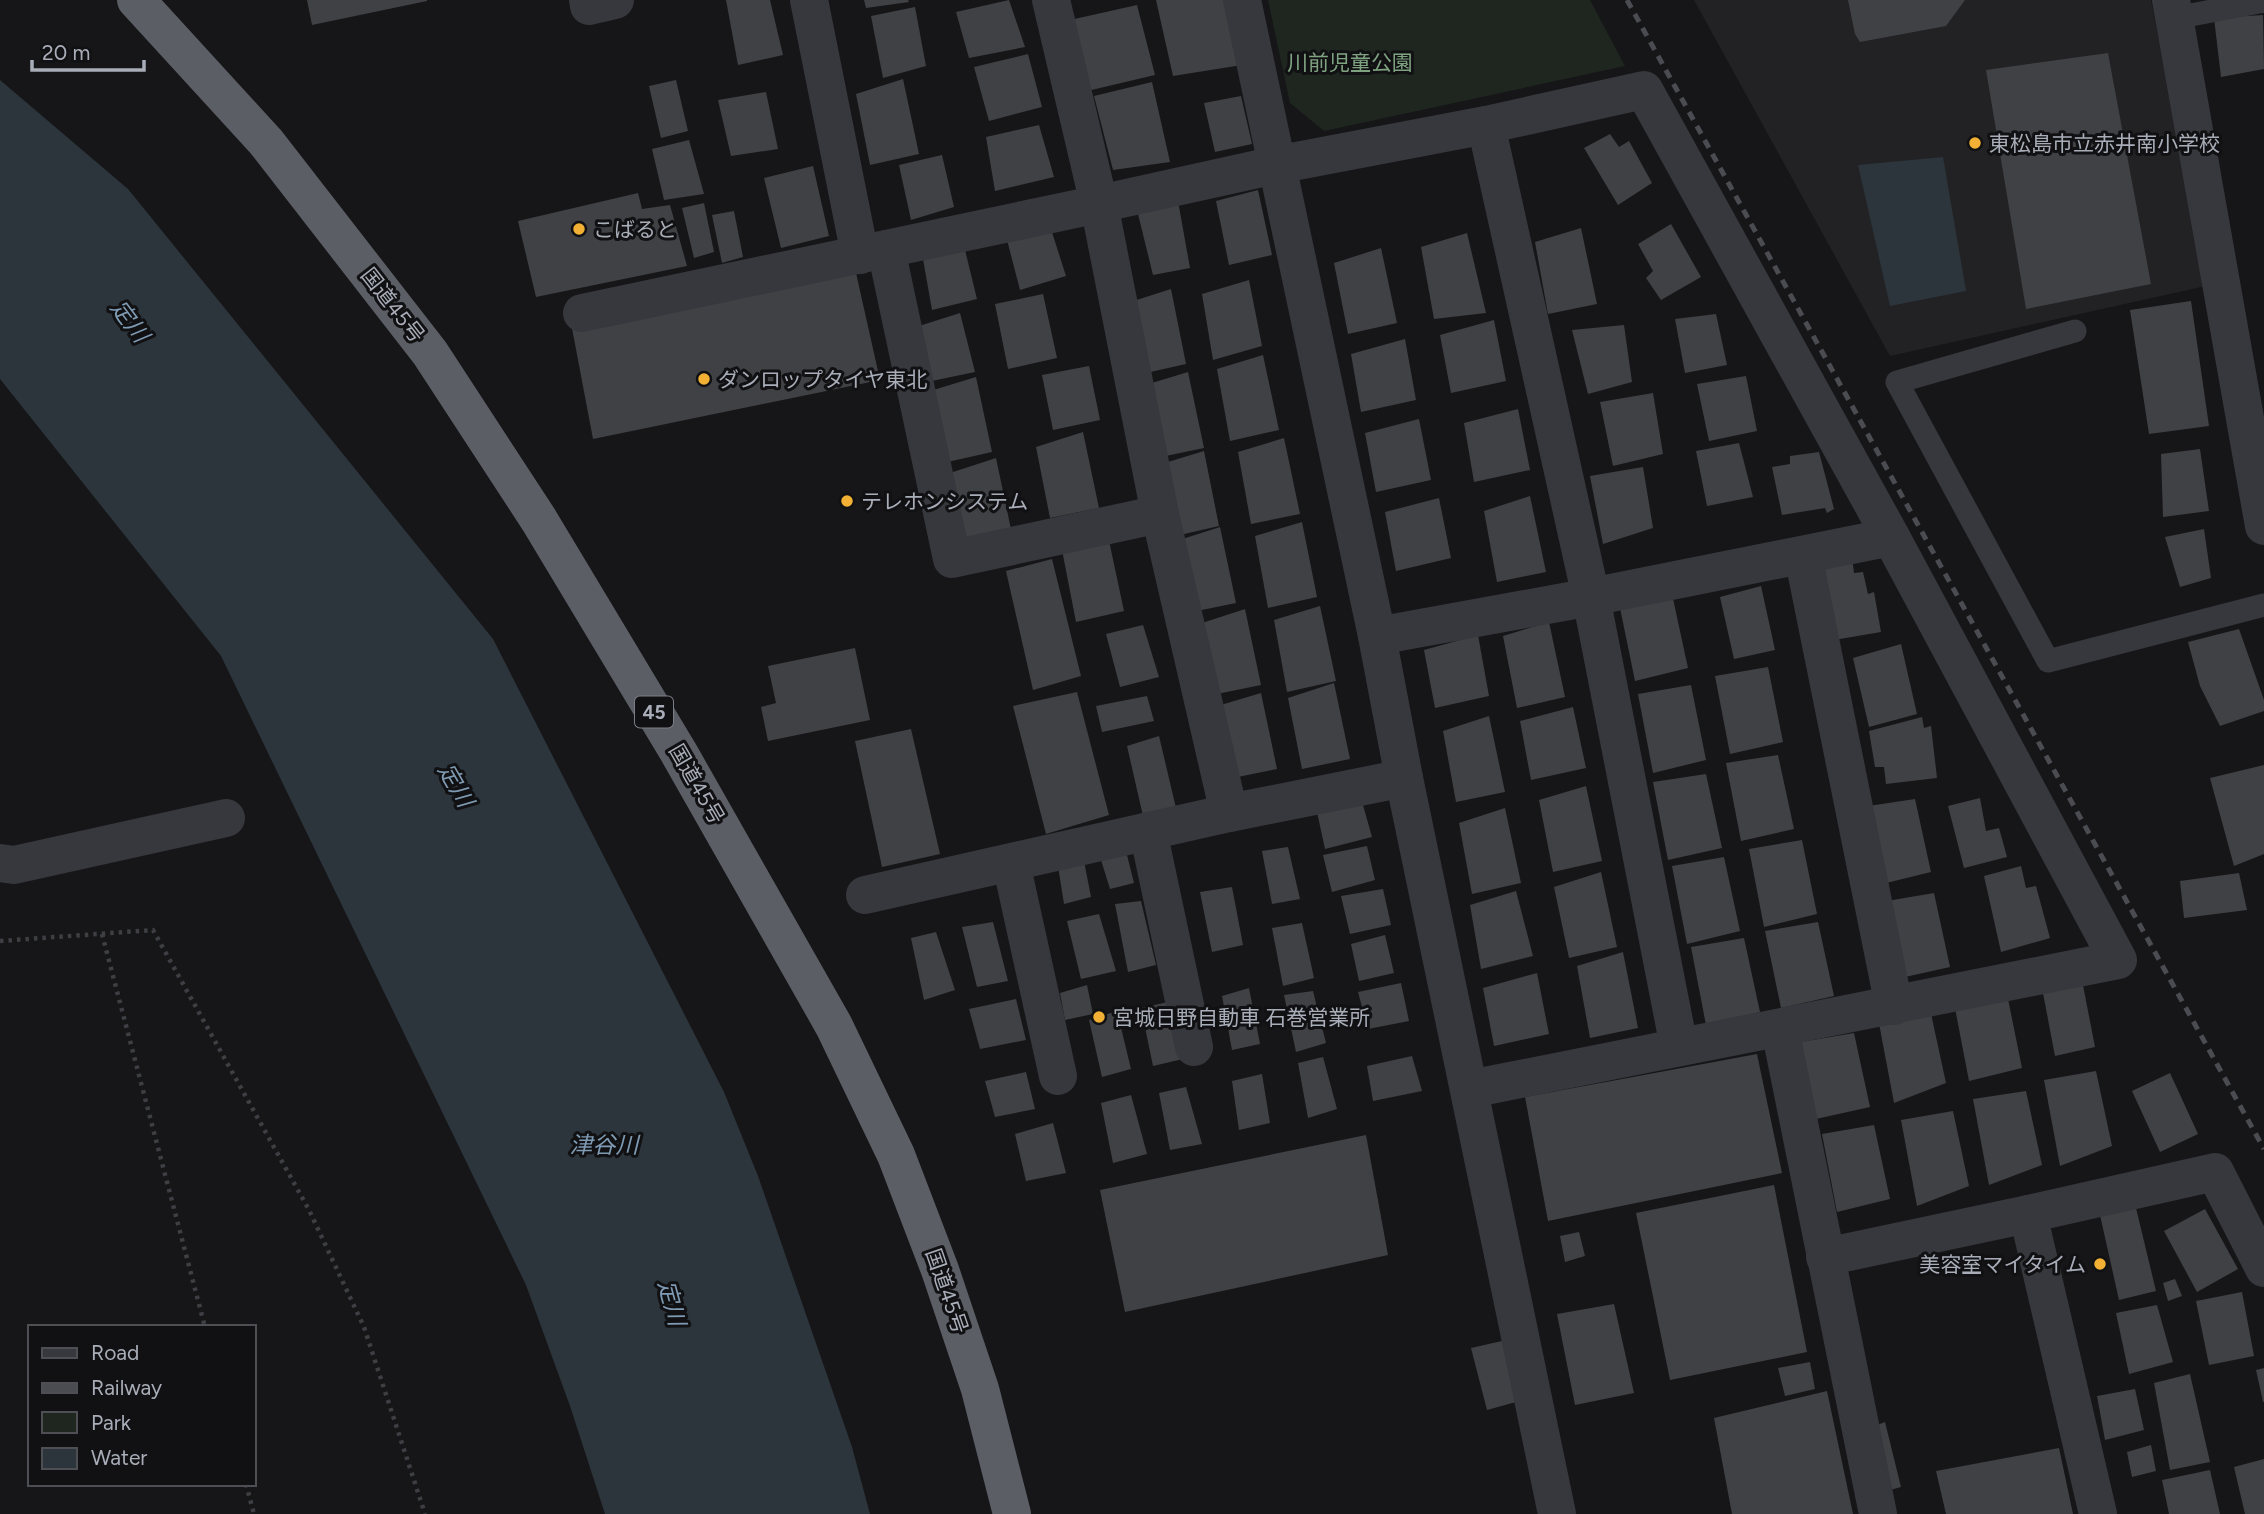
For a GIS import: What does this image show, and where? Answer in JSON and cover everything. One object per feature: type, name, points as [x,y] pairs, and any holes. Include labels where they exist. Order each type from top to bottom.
[{"type":"highway","name":"国道45号","points":[[136,0],[266,142],[430,353],[539,520],[679,753],[834,1026],[896,1155],[940,1270],[980,1389],[1012,1514]]},
{"type":"street","points":[[587,0],[589,6],[615,0]]},
{"type":"street","points":[[809,0],[952,559],[1160,514]]},
{"type":"street","points":[[1051,0],[1099,204],[1160,514],[1228,813]]},
{"type":"street","points":[[1242,0],[1377,636],[1557,1514]]},
{"type":"street","points":[[2173,9],[2264,526]]},
{"type":"street","points":[[582,313],[1276,165],[1486,125],[1644,90],[1891,537],[2118,960],[1470,1089]]},
{"type":"street","points":[[1486,125],[1591,597],[1679,1047]]},
{"type":"street","points":[[1377,636],[1591,597],[1891,537]]},
{"type":"street","points":[[1803,555],[1894,1006]]},
{"type":"street","points":[[865,895],[1228,813],[1404,778]]},
{"type":"street","points":[[0,863],[14,865],[226,818]]},
{"type":"street","points":[[1148,831],[1194,1047]]},
{"type":"street","points":[[1011,863],[1058,1076]]},
{"type":"street","points":[[1780,1029],[1878,1514]]},
{"type":"street","points":[[1825,1257],[2214,1172],[2264,1268]]},
{"type":"street","points":[[2028,1214],[2098,1514]]},
{"type":"lane","points":[[2173,9],[2264,1]]},
{"type":"lane","points":[[2075,331],[1898,382],[2048,661],[2264,606]]},
{"type":"path","points":[[0,941],[153,930],[309,1210],[364,1327],[425,1514]]},
{"type":"path","points":[[102,934],[204,1325]]},
{"type":"path","points":[[247,1486],[254,1514]]},
{"type":"shaded area","name":"東松島市立赤井南小学校","points":[[1694,0],[2151,0],[2206,286],[1890,356]]},
{"type":"green space","name":"川前児童公園","points":[[1268,0],[1590,0],[1625,66],[1324,131],[1290,103]]},
{"type":"water","name":"津谷川","points":[[0,80],[128,189],[493,639],[724,1092],[758,1176],[852,1447],[870,1514],[605,1514],[570,1406],[526,1285],[221,656],[0,379]]},
{"type":"water","points":[[1943,157],[1966,291],[1890,306],[1858,165]]},
{"type":"building","points":[[307,0],[427,0],[427,1],[312,25]]},
{"type":"building","points":[[726,0],[770,0],[783,55],[738,65]]},
{"type":"building","points":[[864,0],[908,0],[909,2],[866,8]]},
{"type":"building","points":[[1009,0],[1025,47],[969,58],[956,12]]},
{"type":"building","points":[[1156,0],[1229,0],[1242,65],[1173,76]]},
{"type":"building","points":[[1848,0],[1965,0],[1946,26],[1860,42],[1855,34]]},
{"type":"building","points":[[1137,5],[1155,75],[1083,92],[1070,20]]},
{"type":"building","points":[[915,7],[926,66],[883,78],[871,16]]},
{"type":"building","points":[[2263,15],[2264,69],[2221,77],[2214,18]]},
{"type":"building","points":[[2108,53],[2151,284],[2026,309],[1986,70]]},
{"type":"building","points":[[1028,54],[1042,107],[989,121],[974,67]]},
{"type":"building","points":[[903,79],[919,154],[870,165],[856,94]]},
{"type":"building","points":[[676,80],[688,131],[661,138],[649,86]]},
{"type":"building","points":[[1152,82],[1170,162],[1113,170],[1094,96]]},
{"type":"building","points":[[766,92],[778,149],[731,156],[718,100]]},
{"type":"building","points":[[1241,96],[1252,144],[1215,152],[1204,103]]},
{"type":"building","points":[[1039,125],[1054,177],[995,191],[986,137]]},
{"type":"building","points":[[1610,134],[1619,147],[1629,141],[1652,183],[1618,205],[1584,148]]},
{"type":"building","points":[[689,140],[704,194],[664,200],[652,149]]},
{"type":"building","points":[[942,155],[954,207],[911,220],[899,165]]},
{"type":"building","points":[[813,166],[829,236],[781,248],[764,178]]},
{"type":"building","points":[[1258,190],[1272,255],[1229,265],[1216,201]]},
{"type":"building","points":[[638,193],[642,209],[670,205],[687,266],[536,297],[518,221]]},
{"type":"building","points":[[1178,201],[1190,268],[1153,275],[1137,210]]},
{"type":"building","points":[[704,203],[714,252],[694,258],[682,208]]},
{"type":"building","points":[[734,211],[743,257],[722,263],[712,215]]},
{"type":"building","points":[[1671,224],[1701,277],[1661,300],[1646,278],[1653,271],[1638,244]]},
{"type":"building","points":[[1581,228],[1597,304],[1548,314],[1535,242]]},
{"type":"building","points":[[1051,229],[1066,276],[1020,290],[1007,240]]},
{"type":"building","points":[[1467,233],[1486,313],[1434,319],[1421,247]]},
{"type":"building","points":[[1381,248],[1397,323],[1348,334],[1334,263]]},
{"type":"building","points":[[965,250],[977,299],[932,310],[923,259]]},
{"type":"building","points":[[854,264],[880,380],[593,439],[571,323]]},
{"type":"building","points":[[1249,280],[1262,346],[1213,360],[1202,294]]},
{"type":"building","points":[[1171,289],[1186,364],[1137,375],[1124,304]]},
{"type":"building","points":[[1043,294],[1057,358],[1008,369],[995,304]]},
{"type":"building","points":[[2191,301],[2209,426],[2149,434],[2130,310]]},
{"type":"building","points":[[960,313],[975,372],[927,382],[916,327]]},
{"type":"building","points":[[1716,314],[1727,365],[1685,373],[1675,319]]},
{"type":"building","points":[[1494,320],[1506,381],[1451,393],[1440,335]]},
{"type":"building","points":[[1624,325],[1632,382],[1588,394],[1572,330]]},
{"type":"building","points":[[1405,339],[1416,400],[1361,412],[1351,354]]},
{"type":"building","points":[[1263,355],[1279,430],[1230,441],[1217,369]]},
{"type":"building","points":[[1089,366],[1100,420],[1053,430],[1042,375]]},
{"type":"building","points":[[1188,372],[1204,448],[1156,458],[1142,386]]},
{"type":"building","points":[[1746,376],[1757,431],[1709,441],[1697,384]]},
{"type":"building","points":[[976,377],[992,452],[943,463],[930,391]]},
{"type":"building","points":[[1653,393],[1663,454],[1613,466],[1600,402]]},
{"type":"building","points":[[1518,409],[1530,470],[1474,482],[1464,423]]},
{"type":"building","points":[[1419,419],[1431,480],[1376,492],[1365,433]]},
{"type":"building","points":[[1083,432],[1099,508],[1050,518],[1036,447]]},
{"type":"building","points":[[1284,438],[1300,514],[1251,524],[1238,452]]},
{"type":"building","points":[[1739,443],[1753,497],[1707,506],[1696,451]]},
{"type":"building","points":[[2200,449],[2209,511],[2163,517],[2161,454]]},
{"type":"building","points":[[1204,451],[1219,526],[1171,537],[1158,465]]},
{"type":"building","points":[[1819,452],[1834,509],[1827,513],[1825,508],[1782,515],[1772,467],[1790,464],[1790,456]]},
{"type":"building","points":[[996,458],[1012,534],[963,544],[950,473]]},
{"type":"building","points":[[1643,467],[1653,528],[1603,544],[1590,476]]},
{"type":"building","points":[[1530,496],[1546,572],[1497,582],[1484,511]]},
{"type":"building","points":[[1439,498],[1451,558],[1396,571],[1385,512]]},
{"type":"building","points":[[1302,522],[1317,597],[1268,608],[1255,536]]},
{"type":"building","points":[[1220,527],[1236,603],[1187,613],[1173,542]]},
{"type":"building","points":[[2204,529],[2211,578],[2180,587],[2165,537]]},
{"type":"building","points":[[1108,536],[1124,611],[1076,622],[1062,550]]},
{"type":"building","points":[[1852,558],[1854,573],[1863,572],[1868,594],[1874,592],[1881,632],[1834,640],[1821,565]]},
{"type":"building","points":[[1052,559],[1081,676],[1033,690],[1006,571]]},
{"type":"building","points":[[1761,586],[1775,650],[1734,659],[1720,597]]},
{"type":"building","points":[[1672,594],[1688,668],[1635,681],[1619,603]]},
{"type":"building","points":[[1320,606],[1336,681],[1287,692],[1274,620]]},
{"type":"building","points":[[1245,609],[1261,685],[1212,695],[1199,624]]},
{"type":"building","points":[[1549,622],[1565,697],[1517,708],[1503,636]]},
{"type":"building","points":[[1143,625],[1159,677],[1120,687],[1106,634]]},
{"type":"building","points":[[2239,629],[2264,700],[2264,711],[2220,726],[2200,686],[2188,642]]},
{"type":"building","points":[[1478,635],[1489,696],[1435,708],[1424,650]]},
{"type":"building","points":[[1901,644],[1917,714],[1869,727],[1853,658]]},
{"type":"building","points":[[855,648],[870,720],[768,741],[761,707],[776,703],[768,666]]},
{"type":"building","points":[[1768,667],[1783,742],[1730,754],[1715,676]]},
{"type":"building","points":[[1334,683],[1350,759],[1302,769],[1288,698]]},
{"type":"building","points":[[1691,685],[1706,760],[1653,773],[1638,694]]},
{"type":"building","points":[[1077,692],[1109,815],[1046,834],[1013,706]]},
{"type":"building","points":[[1261,693],[1277,769],[1228,779],[1214,707]]},
{"type":"building","points":[[1147,696],[1154,721],[1102,732],[1096,706]]},
{"type":"building","points":[[1573,707],[1586,768],[1531,780],[1520,721]]},
{"type":"building","points":[[1489,716],[1505,792],[1456,802],[1443,731]]},
{"type":"building","points":[[1922,717],[1924,728],[1931,726],[1937,778],[1886,784],[1884,767],[1875,767],[1869,731]]},
{"type":"building","points":[[911,729],[940,854],[882,867],[855,741]]},
{"type":"building","points":[[1159,736],[1176,808],[1143,816],[1127,746]]},
{"type":"building","points":[[1778,755],[1794,829],[1741,841],[1726,763]]},
{"type":"building","points":[[2264,765],[2264,854],[2234,866],[2210,778]]},
{"type":"building","points":[[1706,774],[1722,848],[1668,860],[1653,782]]},
{"type":"building","points":[[1586,786],[1602,861],[1553,872],[1539,800]]},
{"type":"building","points":[[1361,798],[1372,837],[1325,849],[1317,812]]},
{"type":"building","points":[[1980,798],[1986,831],[1999,828],[2007,857],[1964,868],[1948,806]]},
{"type":"building","points":[[1915,799],[1931,872],[1878,885],[1862,807]]},
{"type":"building","points":[[1505,808],[1521,883],[1472,894],[1459,823]]},
{"type":"building","points":[[1802,840],[1817,914],[1764,927],[1749,849]]},
{"type":"building","points":[[1367,846],[1375,880],[1332,892],[1323,855]]},
{"type":"building","points":[[1288,847],[1300,899],[1272,904],[1262,851]]},
{"type":"building","points":[[1127,855],[1134,883],[1110,889],[1101,860]]},
{"type":"building","points":[[1724,857],[1740,931],[1687,944],[1672,866]]},
{"type":"building","points":[[1084,861],[1091,897],[1064,904],[1058,866]]},
{"type":"building","points":[[2021,866],[2026,888],[2036,886],[2050,938],[2001,952],[1984,876]]},
{"type":"building","points":[[1601,872],[1617,947],[1569,958],[1554,887]]},
{"type":"building","points":[[2239,873],[2247,910],[2184,918],[2180,881]]},
{"type":"building","points":[[1232,887],[1243,945],[1212,952],[1200,892]]},
{"type":"building","points":[[1383,889],[1391,925],[1350,934],[1341,896]]},
{"type":"building","points":[[1516,891],[1533,956],[1481,969],[1470,905]]},
{"type":"building","points":[[1934,893],[1950,967],[1896,979],[1881,902]]},
{"type":"building","points":[[1141,901],[1156,965],[1128,972],[1115,904]]},
{"type":"building","points":[[1099,914],[1116,971],[1081,979],[1067,921]]},
{"type":"building","points":[[993,922],[1008,981],[977,987],[962,927]]},
{"type":"building","points":[[1818,922],[1834,996],[1781,1008],[1765,931]]},
{"type":"building","points":[[1302,923],[1314,978],[1283,986],[1272,928]]},
{"type":"building","points":[[936,932],[955,990],[924,1000],[911,938]]},
{"type":"building","points":[[1385,935],[1394,973],[1359,981],[1351,944]]},
{"type":"building","points":[[1744,938],[1760,1012],[1706,1025],[1691,947]]},
{"type":"building","points":[[1623,952],[1638,1028],[1590,1038],[1577,966]]},
{"type":"building","points":[[1537,973],[1549,1034],[1494,1046],[1483,988]]},
{"type":"building","points":[[2082,980],[2095,1047],[2055,1056],[2042,988]]},
{"type":"building","points":[[1401,983],[1409,1021],[1368,1029],[1358,992]]},
{"type":"building","points":[[1087,985],[1093,1014],[1065,1020],[1060,993]]},
{"type":"building","points":[[1249,988],[1260,1044],[1232,1050],[1222,996]]},
{"type":"building","points":[[1313,991],[1326,1043],[1296,1052],[1284,995]]},
{"type":"building","points":[[2007,994],[2022,1068],[1969,1081],[1954,1003]]},
{"type":"building","points":[[1016,999],[1026,1040],[980,1049],[969,1009]]},
{"type":"building","points":[[1168,1002],[1183,1059],[1153,1066],[1141,1008]]},
{"type":"building","points":[[1930,1009],[1946,1083],[1894,1103],[1878,1018]]},
{"type":"building","points":[[1117,1011],[1131,1069],[1102,1077],[1089,1020]]},
{"type":"building","points":[[1854,1033],[1870,1107],[1816,1119],[1801,1042]]},
{"type":"building","points":[[1757,1054],[1782,1173],[1548,1221],[1525,1097]]},
{"type":"building","points":[[1412,1056],[1422,1091],[1373,1101],[1367,1066]]},
{"type":"building","points":[[1323,1057],[1337,1109],[1308,1118],[1298,1063]]},
{"type":"building","points":[[2096,1071],[2112,1146],[2060,1166],[2044,1080]]},
{"type":"building","points":[[1026,1072],[1035,1109],[995,1117],[985,1081]]},
{"type":"building","points":[[2170,1073],[2198,1134],[2160,1152],[2132,1091]]},
{"type":"building","points":[[1262,1074],[1270,1123],[1239,1130],[1232,1081]]},
{"type":"building","points":[[1186,1087],[1202,1144],[1170,1150],[1159,1093]]},
{"type":"building","points":[[2026,1091],[2042,1165],[1989,1185],[1973,1099]]},
{"type":"building","points":[[1131,1095],[1147,1154],[1113,1163],[1101,1103]]},
{"type":"building","points":[[1953,1111],[1969,1186],[1917,1206],[1901,1120]]},
{"type":"building","points":[[1053,1123],[1066,1173],[1026,1181],[1015,1134]]},
{"type":"building","points":[[1874,1125],[1890,1199],[1837,1212],[1822,1134]]},
{"type":"building","points":[[1366,1135],[1388,1255],[1125,1312],[1100,1190]]},
{"type":"building","points":[[1774,1185],[1807,1352],[1670,1380],[1636,1213]]},
{"type":"building","points":[[2136,1208],[2156,1291],[2119,1300],[2100,1215]]},
{"type":"building","points":[[2205,1209],[2238,1269],[2197,1292],[2164,1231]]},
{"type":"building","points":[[1579,1232],[1585,1256],[1565,1262],[1560,1236]]},
{"type":"building","points":[[2175,1279],[2182,1296],[2168,1301],[2163,1283]]},
{"type":"building","points":[[2242,1292],[2254,1356],[2209,1365],[2196,1301]]},
{"type":"building","points":[[1614,1304],[1634,1393],[1575,1405],[1557,1314]]},
{"type":"building","points":[[2157,1305],[2173,1362],[2129,1374],[2116,1313]]},
{"type":"building","points":[[1502,1341],[1516,1402],[1487,1410],[1471,1348]]},
{"type":"building","points":[[1810,1362],[1815,1389],[1785,1396],[1778,1368]]},
{"type":"building","points":[[2264,1368],[2264,1402],[2263,1402],[2256,1370]]},
{"type":"building","points":[[2190,1374],[2210,1462],[2170,1470],[2154,1383]]},
{"type":"building","points":[[2135,1389],[2144,1430],[2105,1440],[2097,1396]]},
{"type":"building","points":[[1827,1391],[1853,1514],[1732,1514],[1714,1418]]},
{"type":"building","points":[[1885,1422],[1901,1487],[1883,1492],[1867,1429]]},
{"type":"building","points":[[2151,1445],[2156,1471],[2132,1477],[2127,1452]]},
{"type":"building","points":[[2059,1448],[2073,1514],[1946,1514],[1936,1471]]},
{"type":"building","points":[[2264,1459],[2264,1514],[2245,1514],[2234,1467]]},
{"type":"building","points":[[2210,1470],[2220,1514],[2169,1514],[2162,1480]]},
{"type":"railway","points":[[1627,0],[2264,1149]]},
{"type":"place","name":"東松島市立赤井南小学校","points":[[1975,143]]},
{"type":"place","name":"こばると","points":[[579,229]]},
{"type":"place","name":"ダンロップタイヤ東北","points":[[704,379]]},
{"type":"place","name":"テレホンシステム","points":[[847,501]]},
{"type":"place","name":"宮城日野自動車 石巻営業所","points":[[1099,1017]]},
{"type":"place","name":"美容室マイタイム","points":[[2100,1264]]},
{"type":"water label","name":"定川","points":[[130,321]]},
{"type":"water label","name":"定川","points":[[456,785]]},
{"type":"water label","name":"定川","points":[[672,1303]]}]
